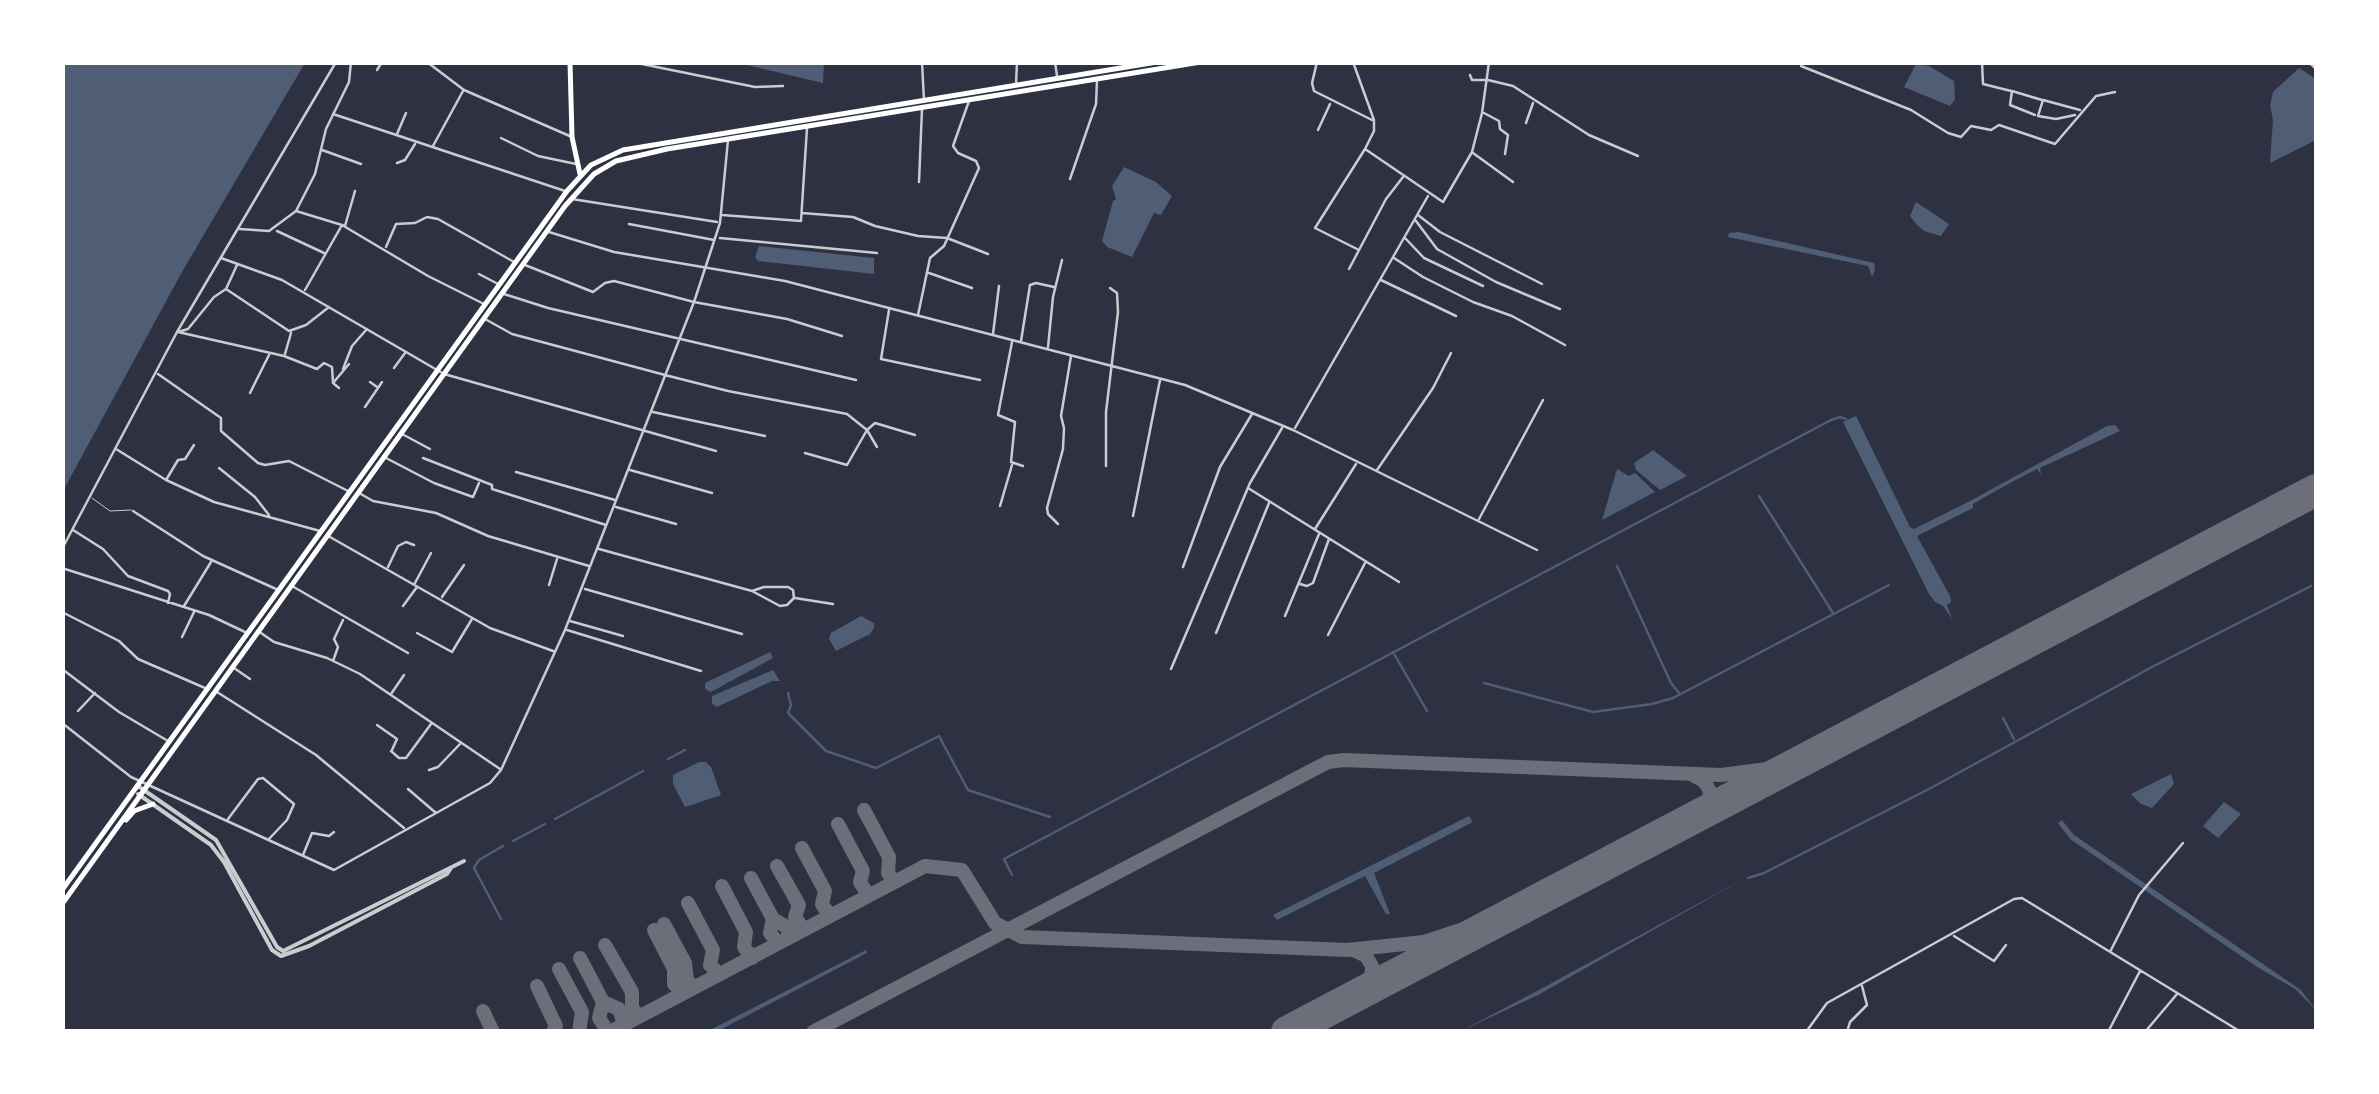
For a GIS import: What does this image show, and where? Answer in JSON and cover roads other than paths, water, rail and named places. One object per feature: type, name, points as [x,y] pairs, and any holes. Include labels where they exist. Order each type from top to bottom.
[{"type":"highway","points":[[570,62],[572,137],[584,182]]},
{"type":"highway","points":[[99,854],[207,689],[279,590],[358,493],[485,305],[547,231],[580,175],[602,157],[623,150],[808,127],[1016,85],[1157,62]]},
{"type":"highway","points":[[62,890],[233,668],[350,492],[503,293],[569,195],[584,182],[616,161],[728,137],[1201,62]]},
{"type":"highway","points":[[62,904],[134,812],[153,804]]},
{"type":"street","points":[[62,549],[177,332],[336,62]]},
{"type":"street","points":[[274,230],[296,210],[315,174],[320,150],[349,82],[351,62]]},
{"type":"street","points":[[377,70],[382,62]]},
{"type":"street","points":[[427,62],[464,90],[572,137]]},
{"type":"street","points":[[632,62],[755,86],[784,86]]},
{"type":"street","points":[[711,62],[733,62]]},
{"type":"street","points":[[919,182],[924,105],[922,62]]},
{"type":"street","points":[[1016,85],[1017,62]]},
{"type":"street","points":[[1056,62],[1058,79]]},
{"type":"street","points":[[1318,62],[1312,82],[1314,91],[1374,121]]},
{"type":"street","points":[[1353,62],[1374,131],[1315,228],[1359,250]]},
{"type":"street","points":[[1365,149],[1429,195],[1446,201],[1472,152],[1489,62]]},
{"type":"street","points":[[1982,62],[1983,84],[2080,111]]},
{"type":"street","points":[[2308,62],[2316,69]]},
{"type":"street","points":[[1801,66],[1911,110],[1958,136],[1964,136],[1971,126],[1990,130],[1999,125],[2055,144],[2096,96],[2115,92]]},
{"type":"street","points":[[1470,75],[1472,80],[1510,84],[1589,135],[1638,156]]},
{"type":"street","points":[[1070,178],[1096,104],[1097,79]]},
{"type":"street","points":[[432,148],[464,90]]},
{"type":"street","points":[[2012,92],[2010,106],[2038,116],[2056,119],[2080,111]]},
{"type":"street","points":[[918,316],[932,254],[941,250],[979,168],[976,161],[958,153],[953,146],[970,99]]},
{"type":"street","points":[[2038,116],[2043,100]]},
{"type":"street","points":[[1318,130],[1331,102]]},
{"type":"street","points":[[1526,122],[1533,102]]},
{"type":"street","points":[[396,136],[406,112]]},
{"type":"street","points":[[1482,113],[1499,121],[1500,129],[1508,135],[1504,154]]},
{"type":"street","points":[[334,114],[569,195],[720,223]]},
{"type":"street","points":[[720,215],[798,222],[802,213],[808,127]]},
{"type":"street","points":[[141,788],[227,820],[334,870],[487,786],[501,770],[569,621],[680,340],[720,223],[728,137]]},
{"type":"street","points":[[502,138],[538,156],[577,163]]},
{"type":"street","points":[[396,163],[405,160],[416,143]]},
{"type":"street","points":[[320,150],[361,164]]},
{"type":"street","points":[[1472,152],[1513,182]]},
{"type":"street","points":[[1349,270],[1386,199],[1404,176]]},
{"type":"street","points":[[304,292],[343,225],[355,192]]},
{"type":"street","points":[[1294,430],[1429,195]]},
{"type":"street","points":[[296,210],[343,225],[485,305]]},
{"type":"street","points":[[802,213],[854,217],[918,236],[947,238],[988,254]]},
{"type":"street","points":[[1418,214],[1440,232],[1542,284]]},
{"type":"street","points":[[385,248],[396,224],[427,217],[438,219],[519,264],[593,292],[609,281],[788,319],[842,336]]},
{"type":"street","points":[[1415,220],[1438,249],[1501,284],[1560,309]]},
{"type":"street","points":[[629,224],[716,239],[877,253]]},
{"type":"street","points":[[237,229],[274,230],[325,253]]},
{"type":"street","points":[[547,231],[614,252],[785,282],[1160,379],[1294,430],[1537,550]]},
{"type":"street","points":[[1404,238],[1424,258],[1483,286]]},
{"type":"street","points":[[220,257],[282,280],[441,372],[480,387],[562,405],[716,451]]},
{"type":"street","points":[[1393,257],[1423,277],[1565,344]]},
{"type":"street","points":[[1048,350],[1054,287],[1062,260]]},
{"type":"street","points":[[177,332],[188,329],[214,297],[226,289],[237,265]]},
{"type":"street","points":[[928,273],[972,288]]},
{"type":"street","points":[[479,274],[500,285]]},
{"type":"street","points":[[1379,280],[1456,316]]},
{"type":"street","points":[[1021,343],[1030,285],[1054,287]]},
{"type":"street","points":[[993,336],[999,286]]},
{"type":"street","points":[[1106,466],[1106,412],[1118,304],[1117,293],[1110,288]]},
{"type":"street","points":[[226,289],[291,331],[330,306]]},
{"type":"street","points":[[503,293],[680,340],[856,380]]},
{"type":"street","points":[[890,309],[881,359],[980,380]]},
{"type":"street","points":[[484,318],[512,334],[666,375],[847,414],[867,430],[877,447]]},
{"type":"street","points":[[333,383],[352,346],[368,328]]},
{"type":"street","points":[[284,356],[291,331]]},
{"type":"street","points":[[177,332],[284,356],[317,368],[323,363],[330,366],[333,383],[339,388]]},
{"type":"street","points":[[1000,506],[1012,464],[1015,422],[1000,418],[998,412],[1012,341]]},
{"type":"street","points":[[394,368],[406,352]]},
{"type":"street","points":[[1376,472],[1418,413],[1451,352]]},
{"type":"street","points":[[250,393],[269,354]]},
{"type":"street","points":[[1058,524],[1048,514],[1048,508],[1063,449],[1061,416],[1072,355]]},
{"type":"street","points":[[342,369],[348,364]]},
{"type":"street","points":[[155,373],[221,418],[222,432],[258,462],[265,465],[289,461],[350,492]]},
{"type":"street","points":[[1133,516],[1160,379]]},
{"type":"street","points":[[370,382],[378,388]]},
{"type":"street","points":[[366,408],[382,382]]},
{"type":"street","points":[[1479,521],[1543,400]]},
{"type":"street","points":[[652,411],[766,436]]},
{"type":"street","points":[[1183,567],[1220,466],[1253,413]]},
{"type":"street","points":[[804,453],[847,465],[867,430],[878,422],[915,435]]},
{"type":"street","points":[[1171,669],[1248,488],[1283,426]]},
{"type":"street","points":[[401,433],[430,449]]},
{"type":"street","points":[[166,480],[194,444]]},
{"type":"street","points":[[115,448],[166,480],[214,502],[324,534],[494,630],[555,652]]},
{"type":"street","points":[[384,457],[474,498],[480,481]]},
{"type":"street","points":[[423,458],[522,500],[608,526]]},
{"type":"street","points":[[1285,616],[1317,531],[1357,463]]},
{"type":"street","points":[[1012,464],[1024,466]]},
{"type":"street","points":[[220,468],[272,518]]},
{"type":"street","points":[[628,469],[712,493]]},
{"type":"street","points":[[516,472],[617,500]]},
{"type":"street","points":[[1248,488],[1399,582]]},
{"type":"street","points":[[358,493],[373,501],[436,514],[488,536],[590,567]]},
{"type":"street","points":[[1216,632],[1269,501]]},
{"type":"street","points":[[615,506],[676,524]]},
{"type":"street","points":[[133,511],[212,560],[279,590]]},
{"type":"street","points":[[72,530],[102,549],[128,576],[168,591],[168,603]]},
{"type":"street","points":[[1298,583],[1313,583],[1329,539]]},
{"type":"street","points":[[388,569],[398,546],[406,542],[414,545]]},
{"type":"street","points":[[599,549],[752,591],[784,607],[794,598]]},
{"type":"street","points":[[403,606],[430,553]]},
{"type":"street","points":[[549,585],[558,557]]},
{"type":"street","points":[[183,607],[212,560]]},
{"type":"street","points":[[1328,635],[1366,561]]},
{"type":"street","points":[[441,599],[464,565]]},
{"type":"street","points":[[62,568],[195,611],[248,634]]},
{"type":"street","points":[[291,586],[408,654]]},
{"type":"street","points":[[752,591],[788,587],[794,598]]},
{"type":"street","points":[[582,588],[742,634]]},
{"type":"street","points":[[794,598],[832,604]]},
{"type":"street","points":[[182,637],[195,611]]},
{"type":"street","points":[[62,612],[119,641],[138,659],[207,689]]},
{"type":"street","points":[[417,633],[452,652],[473,618]]},
{"type":"street","points":[[333,661],[338,647],[334,639],[344,619]]},
{"type":"street","points":[[569,621],[623,636]]},
{"type":"street","points":[[565,630],[701,671]]},
{"type":"street","points":[[258,632],[274,642],[333,661],[501,770]]},
{"type":"street","points":[[233,668],[250,679]]},
{"type":"street","points":[[62,669],[119,712],[170,742]]},
{"type":"street","points":[[390,695],[404,675]]},
{"type":"street","points":[[216,691],[316,756],[406,830]]},
{"type":"street","points":[[78,711],[96,692]]},
{"type":"street","points":[[377,725],[398,740],[391,751],[406,758],[431,722]]},
{"type":"street","points":[[62,723],[131,777],[153,804],[211,845],[228,864]]},
{"type":"street","points":[[429,770],[438,767],[461,742]]},
{"type":"street","points":[[227,820],[258,778],[263,778],[294,804],[287,820],[268,840]]},
{"type":"street","points":[[141,788],[216,840],[262,926],[277,947],[288,951],[464,860]]},
{"type":"street","points":[[408,789],[437,814]]},
{"type":"street","points":[[194,832],[198,826]]},
{"type":"street","points":[[302,857],[312,833],[329,836],[334,832]]},
{"type":"street","points":[[2110,952],[2143,890],[2184,843]]},
{"type":"street","points":[[1806,1032],[1828,1003],[2022,898],[2241,1032]]},
{"type":"street","points":[[1953,935],[1994,961],[2006,944]]},
{"type":"street","points":[[2108,1032],[2140,970]]},
{"type":"street","points":[[1847,1032],[1850,1022],[1867,1005],[1861,984]]},
{"type":"street","points":[[2145,1032],[2178,993]]},
{"type":"lane","points":[[90,496],[110,510],[133,511]]},
{"type":"water","points":[[63,62],[305,63],[182,272],[63,491]]},
{"type":"water","points":[[738,63],[824,63],[823,83]]},
{"type":"water","points":[[1916,64],[1929,66],[1954,81],[1955,100],[1950,106],[1904,87]]},
{"type":"water","points":[[2299,68],[2316,79],[2316,140],[2270,163],[2273,92]]},
{"type":"water","points":[[1124,167],[1156,182],[1172,196],[1161,215],[1154,213],[1132,257],[1102,241],[1116,199],[1112,186]]},
{"type":"water","points":[[1916,202],[1949,224],[1941,236],[1924,231],[1910,216]]},
{"type":"water","points":[[1739,232],[1874,263],[1875,270],[1872,277],[1868,266],[1728,237],[1729,233]]},
{"type":"water","points":[[759,246],[874,258],[874,274],[758,261],[755,257]]},
{"type":"water","points":[[1856,416],[1914,529],[2107,426],[2115,425],[2120,431],[2040,468],[2041,475],[2037,469],[2008,484],[1973,504],[1973,508],[1917,536],[1950,596],[1947,605],[1952,619],[1929,594],[1843,422]]},
{"type":"water","points":[[1653,450],[1687,476],[1660,490],[1636,470],[1634,463]]},
{"type":"water","points":[[1617,469],[1629,476],[1635,473],[1655,492],[1602,520]]},
{"type":"water","points":[[861,616],[874,623],[870,634],[836,651],[829,639],[831,633]]},
{"type":"water","points":[[770,652],[773,658],[711,692],[705,689],[705,683]]},
{"type":"water","points":[[773,670],[780,681],[772,681],[717,707],[712,704],[712,696]]},
{"type":"water","points":[[699,762],[711,767],[721,795],[685,807],[673,784],[673,775]]},
{"type":"water","points":[[2171,774],[2174,784],[2152,808],[2131,794]]},
{"type":"water","points":[[2224,802],[2241,814],[2218,838],[2203,826]]},
{"type":"water","points":[[1469,816],[1473,822],[1374,873],[1390,914],[1386,914],[1365,876],[1277,920],[1273,915]]},
{"type":"water","points":[[2062,820],[2074,835],[2301,990],[2316,1010],[2295,989],[2070,839],[2058,823]]},
{"type":"water","points":[[1747,877],[1538,995],[1461,1031],[1537,991]]},
{"type":"water","points":[[866,950],[867,953],[718,1031],[708,1031]]},
{"type":"waterway","points":[[1012,875],[1004,859],[1831,420],[1846,419]]},
{"type":"waterway","points":[[1759,496],[1833,613]]},
{"type":"waterway","points":[[1617,566],[1679,693]]},
{"type":"waterway","points":[[1484,683],[1593,712],[1652,704],[1673,698],[1889,585]]},
{"type":"waterway","points":[[1748,878],[1929,789],[2152,667],[2311,586]]},
{"type":"waterway","points":[[1393,652],[1427,711]]},
{"type":"waterway","points":[[788,693],[788,713],[826,751],[876,768],[939,736],[968,790],[1050,817]]},
{"type":"waterway","points":[[2003,718],[2014,739]]},
{"type":"waterway","points":[[668,759],[685,750]]},
{"type":"waterway","points":[[555,819],[643,771]]},
{"type":"waterway","points":[[513,841],[545,824]]},
{"type":"waterway","points":[[501,919],[474,868],[479,860],[503,846]]}]
